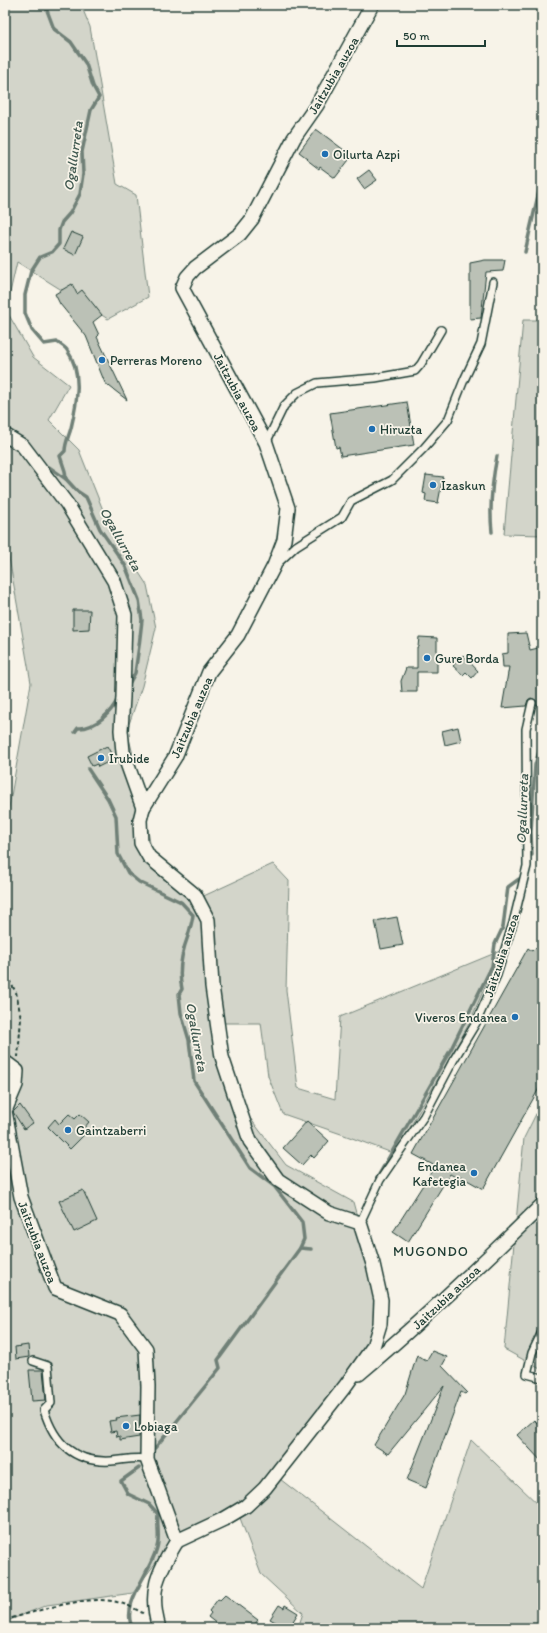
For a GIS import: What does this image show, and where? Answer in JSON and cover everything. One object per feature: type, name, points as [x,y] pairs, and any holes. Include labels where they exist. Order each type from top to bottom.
[{"type":"street","name":"Jaitzubia auzoa","points":[[16,1071],[16,1085],[5,1111],[21,1197],[54,1288],[120,1314],[146,1348],[148,1386],[147,1459],[177,1541],[224,1519],[246,1506],[265,1488],[346,1386],[372,1347],[380,1324],[381,1312],[379,1288],[360,1223],[329,1213],[278,1180],[250,1141],[222,1057],[212,986],[208,920],[195,895],[149,857],[141,842],[140,820],[143,808],[175,757],[209,672],[238,635],[274,566],[284,540],[288,508],[266,443],[182,288],[187,277],[195,268],[240,234],[252,219],[294,138],[317,105],[372,5]]},
{"type":"street","name":"Jaitzubia auzoa","points":[[5,435],[23,446],[67,504],[114,581],[125,615],[123,697],[120,730],[123,752],[143,808]]},
{"type":"street","points":[[5,1062],[16,1071]]},
{"type":"street","name":"Jaitzubia auzoa","points":[[346,1386],[410,1331],[472,1274],[542,1205]]},
{"type":"street","points":[[160,1628],[155,1608],[156,1586],[162,1566],[177,1541]]},
{"type":"lane","points":[[274,566],[296,546],[342,517],[351,501],[392,480],[424,448],[448,420],[480,344],[493,282]]},
{"type":"lane","points":[[266,443],[284,406],[297,393],[317,383],[375,378],[415,371],[421,364],[441,330]]},
{"type":"lane","name":"Jaitzubia auzoa","points":[[360,1223],[380,1180],[424,1116],[453,1061],[476,1023],[497,975],[513,923],[527,866],[526,729],[532,703]]},
{"type":"lane","points":[[5,1095],[16,1085]]},
{"type":"lane","points":[[542,1332],[532,1353],[527,1374],[542,1378]]},
{"type":"lane","points":[[33,1361],[48,1366],[51,1403],[44,1410],[56,1438],[73,1454],[90,1459],[110,1461],[134,1457],[147,1459]]},
{"type":"path","points":[[5,974],[16,992],[21,1018],[16,1071]]},
{"type":"path","points":[[5,1620],[83,1601],[104,1600],[118,1602],[143,1613]]},
{"type":"shaded area","points":[[5,5],[81,5],[90,27],[117,184],[136,195],[148,297],[108,319],[17,262],[6,310],[33,357],[69,385],[49,420],[79,450],[111,530],[147,585],[156,628],[142,686],[127,730],[142,792],[152,856],[195,900],[273,864],[289,881],[286,990],[298,1088],[335,1099],[340,1017],[500,951],[469,1024],[395,1154],[283,1114],[268,1076],[261,1023],[217,1023],[227,1088],[286,1165],[353,1202],[375,1283],[377,1320],[362,1354],[271,1472],[421,1589],[471,1440],[542,1508],[542,1628],[298,1628],[303,1613],[261,1574],[237,1510],[175,1537],[133,1593],[47,1605],[5,1622],[5,830],[31,683],[5,535]]},
{"type":"shaded area","points":[[523,320],[542,320],[542,535],[504,534]]},
{"type":"shaded area","points":[[542,1102],[542,1370],[504,1349],[524,1138]]},
{"type":"building","name":"Oilurta Azpi","points":[[316,129],[352,156],[335,178],[320,167],[319,169],[299,152]]},
{"type":"building","points":[[369,170],[377,180],[364,189],[357,179]]},
{"type":"building","points":[[71,232],[83,237],[75,255],[63,249]]},
{"type":"building","points":[[485,260],[505,260],[503,271],[486,272],[481,318],[470,319],[470,263]]},
{"type":"building","points":[[72,284],[77,294],[82,290],[102,315],[93,322],[99,335],[97,337],[127,400],[105,383],[86,336],[60,304],[55,294]]},
{"type":"building","name":"Hiruzta","points":[[407,402],[414,445],[341,456],[339,447],[336,448],[330,413]]},
{"type":"building","name":"Izaskun","points":[[426,475],[443,477],[438,503],[425,501],[426,494],[423,493]]},
{"type":"building","points":[[73,610],[90,610],[89,629],[73,630]]},
{"type":"building","points":[[526,633],[530,650],[542,647],[542,705],[537,705],[536,700],[531,698],[528,700],[526,706],[502,708],[509,667],[503,667],[502,654],[508,653],[508,634]]},
{"type":"building","name":"Gure Borda","points":[[419,637],[437,638],[437,672],[417,672],[417,692],[402,692],[401,681],[406,668],[417,668],[417,647]]},
{"type":"building","points":[[463,655],[478,671],[472,678],[466,672],[463,675],[453,666]]},
{"type":"building","points":[[458,727],[461,741],[445,745],[442,731]]},
{"type":"building","name":"Irubide","points":[[107,746],[114,759],[98,767],[97,764],[92,766],[87,756]]},
{"type":"building","points":[[397,917],[403,945],[381,949],[375,921]]},
{"type":"building","name":"Viveros Endanea","points":[[528,948],[532,951],[535,948],[542,952],[542,1083],[483,1189],[460,1176],[459,1179],[450,1174],[408,1242],[393,1232],[435,1166],[413,1154]]},
{"type":"building","points":[[20,1105],[33,1123],[24,1129],[13,1112]]},
{"type":"building","name":"Gaintzaberri","points":[[69,1114],[75,1119],[80,1114],[89,1122],[84,1128],[88,1131],[70,1149],[48,1127],[55,1119],[59,1124]]},
{"type":"building","points":[[307,1121],[329,1141],[314,1158],[311,1155],[302,1165],[283,1148]]},
{"type":"building","points":[[83,1190],[97,1221],[74,1232],[59,1201]]},
{"type":"building","points":[[28,1345],[29,1357],[16,1359],[15,1347]]},
{"type":"building","points":[[432,1351],[447,1357],[442,1366],[467,1392],[465,1394],[461,1392],[426,1488],[407,1480],[444,1386],[388,1454],[374,1445],[405,1394],[417,1355],[426,1361]]},
{"type":"building","points":[[29,1370],[43,1370],[46,1400],[32,1401]]},
{"type":"building","name":"Lobiaga","points":[[140,1415],[139,1437],[120,1440],[120,1436],[117,1437],[116,1431],[111,1432],[109,1421],[117,1420],[116,1418]]},
{"type":"building","points":[[534,1420],[542,1428],[542,1462],[517,1435]]},
{"type":"building","points":[[225,1595],[258,1620],[252,1628],[222,1628],[208,1617],[211,1613],[209,1611],[218,1599],[220,1600]]},
{"type":"building","points":[[279,1605],[284,1608],[285,1605],[298,1613],[289,1628],[286,1628],[270,1619]]},
{"type":"waterway","name":"Ogallurreta","points":[[45,5],[54,29],[71,42],[86,64],[93,86],[99,97],[91,110],[82,152],[83,174],[80,194],[70,213],[62,222],[59,230],[59,244],[52,252],[40,257],[31,271],[25,295],[25,313],[32,330],[44,344],[57,342],[64,347],[72,359],[75,368],[77,378],[77,398],[65,451],[60,456],[66,479],[77,491],[86,497],[100,529],[125,565],[139,600],[142,620],[139,646],[135,673],[129,684]]},
{"type":"waterway","name":"Ogallurreta","points":[[525,252],[542,178]]},
{"type":"waterway","name":"Ogallurreta","points":[[492,532],[492,494],[497,456]]},
{"type":"waterway","points":[[49,467],[66,479]]},
{"type":"waterway","name":"Ogallurreta","points":[[75,732],[78,728],[84,728],[97,723],[112,709],[118,698]]},
{"type":"waterway","name":"Ogallurreta","points":[[532,855],[531,832],[535,765],[542,741]]},
{"type":"waterway","name":"Ogallurreta","points":[[88,769],[108,799],[116,816],[118,854],[128,873],[139,882],[181,902],[193,915],[182,955],[180,976],[182,989],[179,994],[181,1013],[189,1040],[194,1081],[250,1168],[274,1186],[302,1222],[304,1239],[300,1248],[218,1360],[220,1368],[155,1448]]},
{"type":"waterway","name":"Ogallurreta","points":[[377,1178],[451,1049],[492,966],[495,944],[503,927],[508,887],[519,879]]},
{"type":"waterway","name":"Ogallurreta","points":[[300,1248],[311,1249]]},
{"type":"waterway","name":"Ogallurreta","points":[[133,1628],[130,1619],[130,1608],[139,1585],[156,1552],[158,1542],[158,1514],[149,1504],[128,1494],[121,1481],[139,1468]]},
{"type":"place","name":"Oilurta Azpi","points":[[325,154]]},
{"type":"place","name":"Perreras Moreno","points":[[102,360]]},
{"type":"place","name":"Hiruzta","points":[[372,429]]},
{"type":"place","name":"Izaskun","points":[[433,485]]},
{"type":"place","name":"Gure Borda","points":[[427,658]]},
{"type":"place","name":"Irubide","points":[[101,758]]},
{"type":"place","name":"Viveros Endanea","points":[[515,1017]]},
{"type":"place","name":"Gaintzaberri","points":[[68,1130]]},
{"type":"place","name":"Endanea Kafetegia","points":[[474,1173]]},
{"type":"place","name":"Lobiaga","points":[[126,1426]]},
{"type":"district","name":"MUGONDO","points":[[431,1251]]}]
